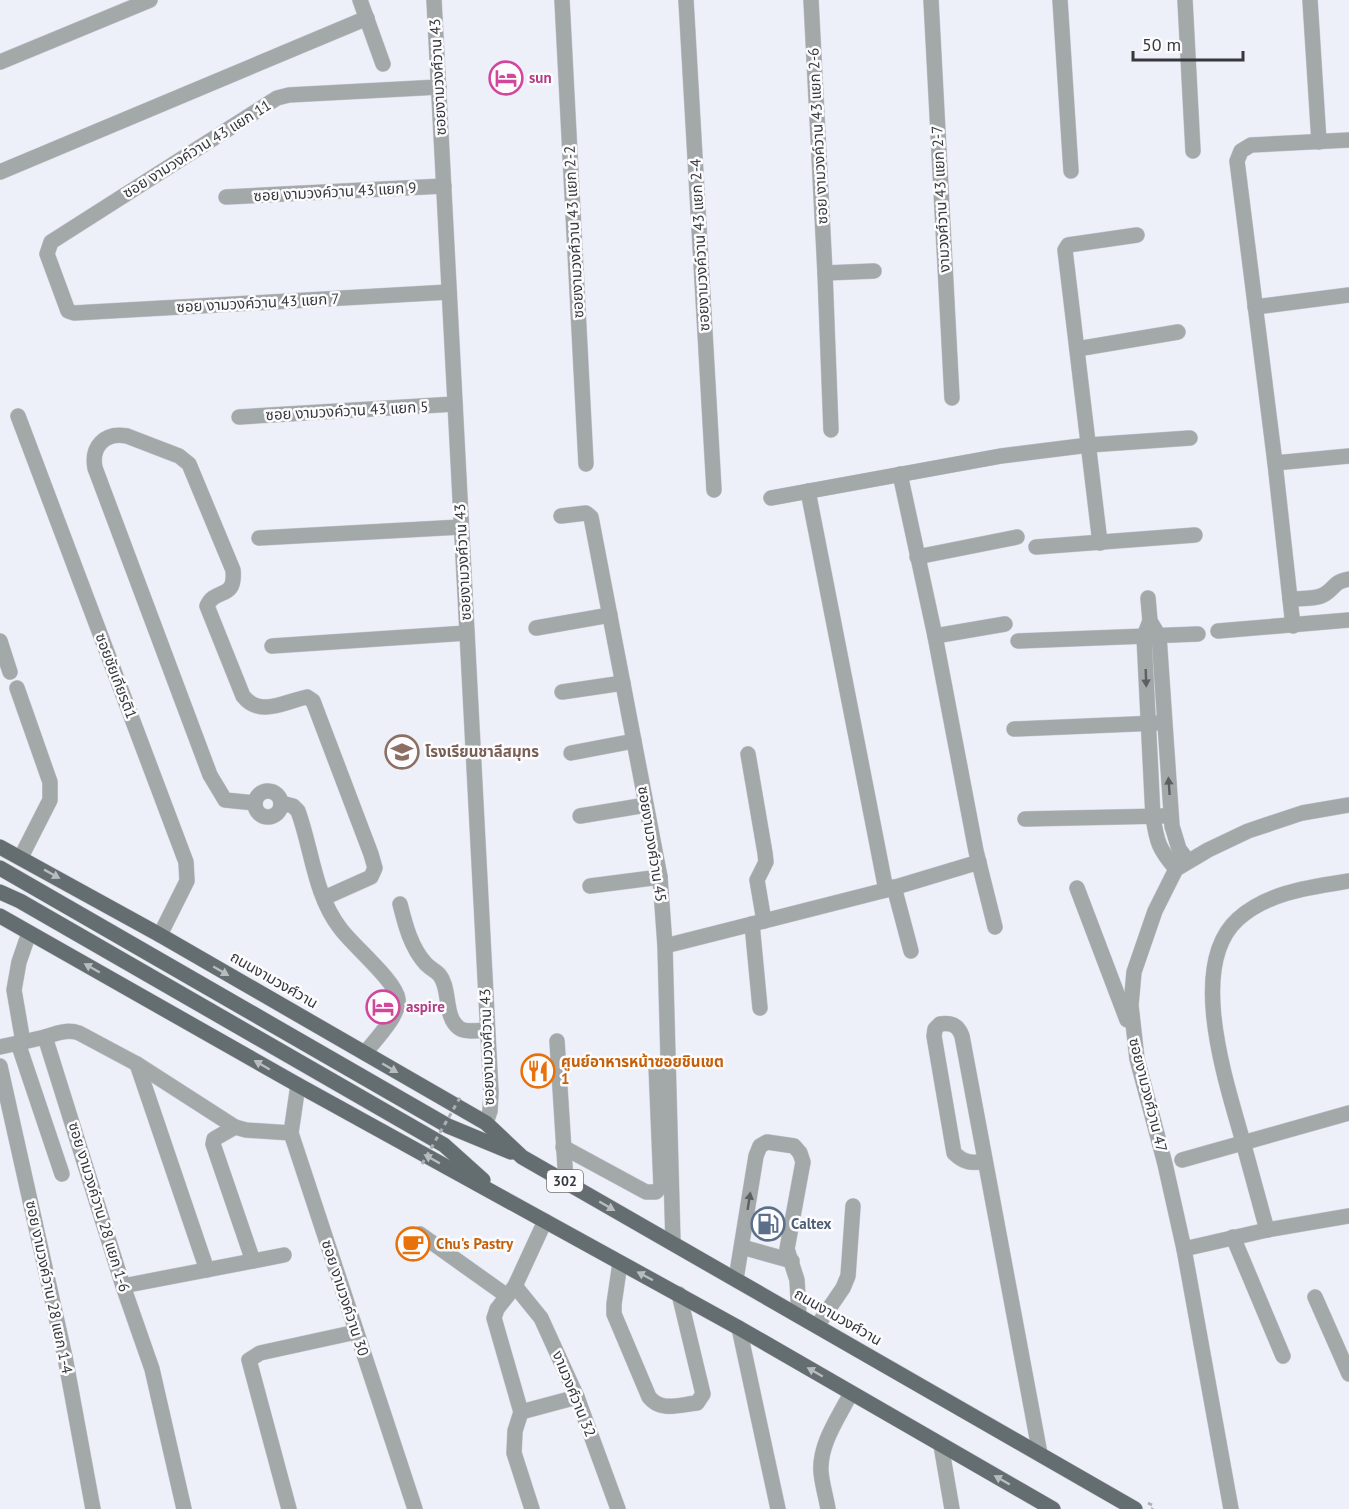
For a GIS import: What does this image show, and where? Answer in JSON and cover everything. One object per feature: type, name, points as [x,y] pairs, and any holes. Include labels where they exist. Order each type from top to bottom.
[{"type":"main road","name":"ถนนงามวงศ์วาน","points":[[0,847],[160,935],[486,1123],[522,1157]]},
{"type":"main road","name":"ถนนงามวงศ์วาน","points":[[0,868],[448,1126],[522,1157],[1135,1509]]},
{"type":"main road","points":[[0,892],[21,901],[444,1145],[502,1198]]},
{"type":"main road","points":[[0,916],[298,1085],[679,1294],[1053,1509]]},
{"type":"street","points":[[0,62],[150,0]]},
{"type":"street","points":[[360,0],[383,64]]},
{"type":"street","name":"ซอยงามวงศ์วาน 43","points":[[434,0],[487,1030],[490,1111],[486,1123]]},
{"type":"street","name":"ซอยงามวงศ์วาน 43 แยก 2-2","points":[[562,0],[586,464]]},
{"type":"street","name":"ซอยงามวงค์วาน 43 แยก 2-4","points":[[686,0],[714,490]]},
{"type":"street","name":"ซอย งามวงค์วาน 43 แยก 2-6","points":[[811,0],[831,430]]},
{"type":"street","name":"งามวงศ์วาน 43 แยก 2-7","points":[[931,0],[952,398]]},
{"type":"street","points":[[1060,0],[1071,171]]},
{"type":"street","points":[[1185,0],[1193,151]]},
{"type":"street","points":[[1310,0],[1319,142]]},
{"type":"street","points":[[0,172],[367,18]]},
{"type":"street","name":"ซอย งามวงค์วาน 43 แยก 11","points":[[68,311],[47,254],[51,242],[277,98],[289,95],[439,87]]},
{"type":"street","points":[[1293,626],[1237,161],[1241,151],[1251,146],[1349,140]]},
{"type":"street","name":"ซอย งามวงค์วาน 43 แยก 9","points":[[226,197],[444,186]]},
{"type":"street","points":[[1100,543],[1066,248],[1137,235]]},
{"type":"street","points":[[825,273],[874,271]]},
{"type":"street","name":"ซอย งามวงค์วาน 43 แยก 7","points":[[68,311],[77,313],[449,292]]},
{"type":"street","points":[[1255,308],[1349,295]]},
{"type":"street","points":[[1077,349],[1178,332]]},
{"type":"street","name":"ซอย งามวงค์วาน 43 แยก 5","points":[[239,417],[455,404]]},
{"type":"street","name":"ซอยชัยเกียรติ1","points":[[18,416],[186,862],[188,881],[160,935]]},
{"type":"street","points":[[324,898],[371,878],[375,868],[313,701],[307,697],[263,708],[252,705],[243,696],[207,606],[210,600],[228,592],[233,586],[233,570],[189,464],[179,456],[123,435],[103,440],[94,454],[94,468],[210,775],[225,800],[229,802],[255,803],[258,812],[269,817],[278,813],[281,803],[293,806],[298,811],[324,898],[339,928],[382,973],[397,994],[398,1008],[365,1053]]},
{"type":"street","points":[[771,498],[1001,456],[1190,438]]},
{"type":"street","points":[[1275,463],[1349,456]]},
{"type":"street","points":[[900,474],[935,636],[979,862],[995,927]]},
{"type":"street","points":[[808,491],[890,889],[911,951]]},
{"type":"street","name":"ซอยงามวงศ์วาน 45","points":[[561,516],[586,513],[591,517],[660,877],[665,946],[673,1243]]},
{"type":"street","points":[[259,538],[461,527]]},
{"type":"street","points":[[1036,547],[1195,535]]},
{"type":"street","points":[[917,557],[1017,537]]},
{"type":"street","points":[[1290,599],[1320,596],[1335,584],[1349,579]]},
{"type":"street","points":[[1148,598],[1151,636],[1164,723],[1171,816],[1174,838],[1182,865]]},
{"type":"street","points":[[536,628],[610,615]]},
{"type":"street","points":[[1218,631],[1349,620]]},
{"type":"street","points":[[935,636],[1005,624]]},
{"type":"street","points":[[272,646],[467,633]]},
{"type":"street","points":[[1018,641],[1198,634]]},
{"type":"street","points":[[1151,636],[1148,724],[1153,817],[1161,852],[1182,865]]},
{"type":"street","points":[[0,643],[10,672]]},
{"type":"street","points":[[562,692],[623,683]]},
{"type":"street","points":[[17,688],[50,782],[50,800],[21,857]]},
{"type":"street","points":[[1014,729],[1164,723]]},
{"type":"street","points":[[572,753],[634,741]]},
{"type":"street","points":[[748,754],[766,862],[757,880],[760,1008]]},
{"type":"street","points":[[580,816],[646,805]]},
{"type":"street","points":[[1182,865],[1248,831],[1302,813],[1349,805]]},
{"type":"street","points":[[1025,819],[1171,816]]},
{"type":"street","points":[[665,946],[890,889],[979,862]]},
{"type":"street","name":"ซอยงามวงศ์วาน 47","points":[[1182,865],[1155,911],[1134,972],[1131,1005],[1132,1034],[1184,1249],[1231,1509]]},
{"type":"street","points":[[590,886],[660,877]]},
{"type":"street","points":[[1266,1230],[1224,1078],[1213,1016],[1214,971],[1219,946],[1237,920],[1260,903],[1300,889],[1349,881]]},
{"type":"street","points":[[1077,888],[1132,1034]]},
{"type":"street","points":[[400,904],[407,930],[415,947],[427,964],[438,972],[444,984],[452,1019],[460,1028],[466,1030],[487,1030]]},
{"type":"street","points":[[29,933],[19,962],[14,990],[21,1042],[62,1174]]},
{"type":"street","points":[[985,1162],[961,1161],[954,1153],[934,1036],[935,1029],[940,1024],[953,1024],[959,1028],[962,1036],[1040,1454]]},
{"type":"street","points":[[0,1047],[70,1030],[137,1064],[235,1127],[246,1130],[291,1133]]},
{"type":"street","name":"ซอย งามวงค์วาน 28 แยก 1-6","points":[[45,1037],[123,1286],[152,1369],[184,1509]]},
{"type":"street","points":[[557,1041],[566,1182]]},
{"type":"street","points":[[137,1064],[207,1270]]},
{"type":"street","points":[[563,1147],[646,1192],[656,1192],[661,1186],[656,1065]]},
{"type":"street","name":"ซอย งามวงค์วาน 28 แยก 1-4","points":[[0,1066],[65,1357],[93,1509]]},
{"type":"street","name":"ซอย งามวงค์วาน 30","points":[[298,1085],[291,1133],[415,1509]]},
{"type":"street","points":[[1182,1160],[1349,1113]]},
{"type":"street","points":[[235,1127],[214,1139],[213,1144],[253,1261]]},
{"type":"street","points":[[736,1279],[756,1156],[760,1146],[767,1142],[794,1146],[803,1162],[787,1249],[797,1280],[799,1316]]},
{"type":"street","points":[[817,1326],[843,1288],[848,1276],[853,1206]]},
{"type":"street","points":[[1184,1249],[1266,1230],[1349,1216]]},
{"type":"street","points":[[532,1509],[513,1453],[515,1431],[521,1412],[494,1318],[497,1309],[511,1291],[545,1221]]},
{"type":"street","name":"งามวงศ์วาน 32","points":[[420,1234],[511,1291],[541,1318],[577,1396],[618,1509]]},
{"type":"street","points":[[1233,1238],[1283,1356]]},
{"type":"street","points":[[742,1247],[792,1261]]},
{"type":"street","points":[[123,1286],[285,1255]]},
{"type":"street","points":[[620,1263],[614,1314],[649,1397],[654,1404],[660,1407],[697,1403],[703,1394],[679,1294]]},
{"type":"street","points":[[1315,1297],[1349,1374]]},
{"type":"street","points":[[739,1328],[778,1509]]},
{"type":"street","points":[[290,1509],[249,1359],[260,1353],[356,1332]]},
{"type":"street","points":[[828,1509],[821,1474],[821,1459],[825,1445],[851,1393]]},
{"type":"street","points":[[521,1412],[577,1396]]},
{"type":"street","points":[[941,1445],[952,1509]]},
{"type":"path","points":[[422,1164],[461,1096]]},
{"type":"place","name":"sun","points":[[506,78]]},
{"type":"place","name":"โรงเรียนชาลีสมุทร","points":[[402,752]]},
{"type":"place","name":"aspire","points":[[383,1007]]},
{"type":"place","name":"ศูนย์อาหารหน้าซอยชินเขต 1","points":[[538,1071]]},
{"type":"place","name":"Caltex","points":[[768,1224]]},
{"type":"place","name":"Chu's Pastry","points":[[413,1244]]}]
